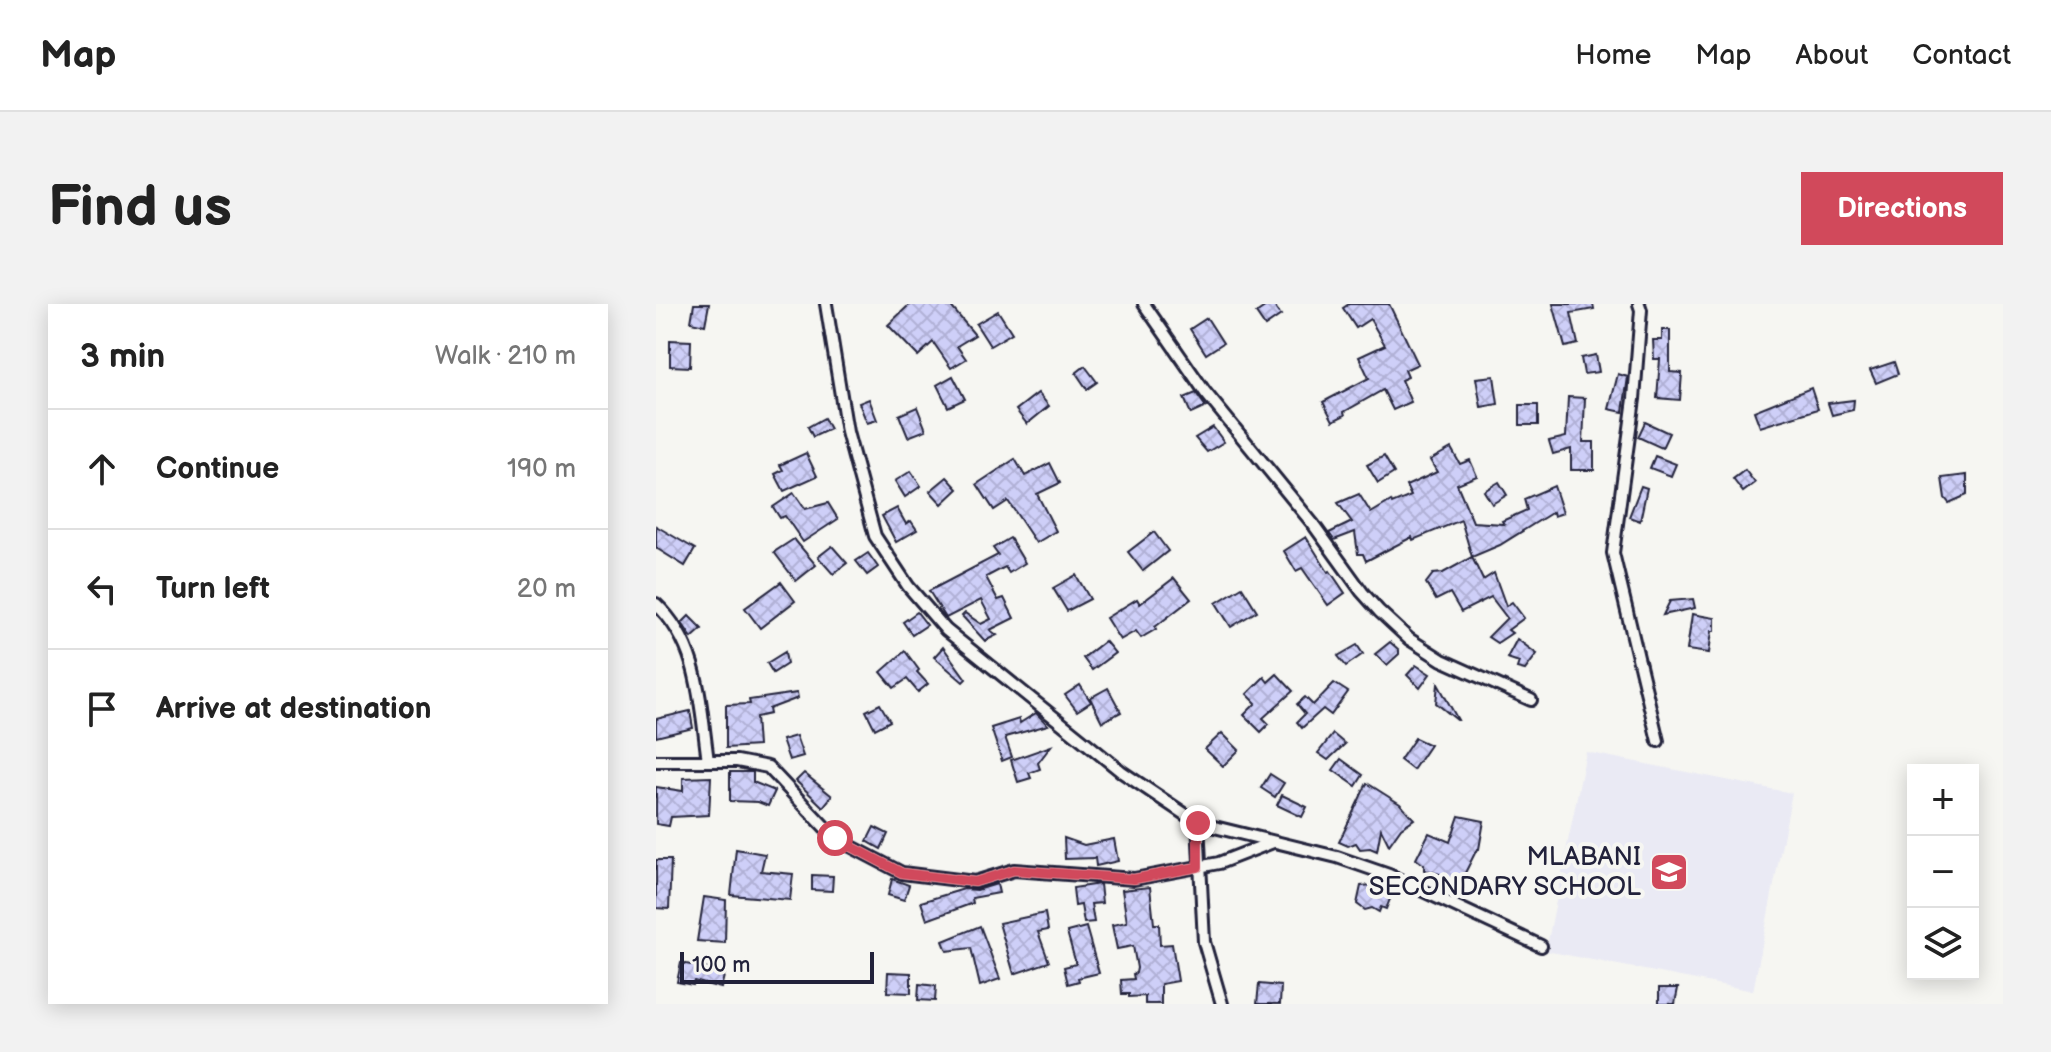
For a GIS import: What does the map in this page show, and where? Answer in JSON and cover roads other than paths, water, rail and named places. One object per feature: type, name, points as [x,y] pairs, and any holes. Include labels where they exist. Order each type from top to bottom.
[{"type":"street","points":[[826,304],[847,432],[875,536],[908,586],[946,630],[1122,772],[1198,823],[1337,857],[1389,875],[1541,946]]},
{"type":"street","points":[[1144,304],[1205,392],[1313,524],[1379,611],[1409,639],[1442,660],[1531,700]]},
{"type":"street","points":[[1639,304],[1634,399],[1613,553],[1658,741]]},
{"type":"street","points":[[656,604],[684,641],[696,675],[708,761]]},
{"type":"street","points":[[656,761],[737,761],[768,767],[835,838],[902,873],[975,882],[1014,870],[1134,879],[1219,863],[1275,842]]},
{"type":"street","points":[[1198,823],[1204,942],[1222,1004]]},
{"type":"place","name":"MLABANI SECONDARY SCHOOL","points":[[1669,872]]}]
